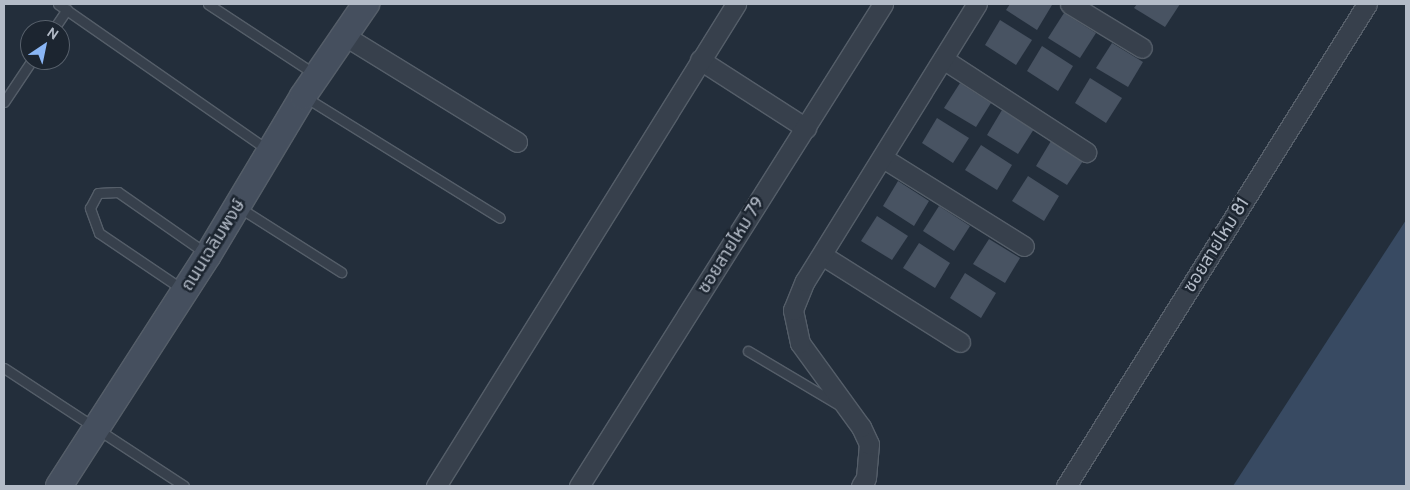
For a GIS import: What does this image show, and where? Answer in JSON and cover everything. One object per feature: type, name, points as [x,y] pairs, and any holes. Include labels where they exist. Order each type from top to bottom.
[{"type":"main road","name":"ถนนเฉลิมพงษ์","points":[[59,486],[208,255],[310,86],[366,4]]},
{"type":"street","points":[[436,486],[736,4]]},
{"type":"street","name":"ซอยสายไหม 79","points":[[579,486],[883,4]]},
{"type":"street","points":[[861,486],[866,478],[869,444],[861,427],[844,408],[800,344],[793,310],[805,281],[977,4]]},
{"type":"street","points":[[1070,4],[1142,48]]},
{"type":"street","name":"ซอยสายไหม 81","points":[[1066,486],[1367,4]]},
{"type":"street","points":[[345,36],[517,142]]},
{"type":"street","points":[[942,59],[1086,152]]},
{"type":"street","points":[[700,60],[806,128]]},
{"type":"street","points":[[883,158],[1024,246]]},
{"type":"street","points":[[822,255],[960,342]]},
{"type":"lane","points":[[58,4],[270,151]]},
{"type":"lane","points":[[208,4],[310,86],[500,218]]},
{"type":"lane","points":[[60,20],[67,9]]},
{"type":"lane","points":[[4,102],[25,70]]},
{"type":"lane","points":[[185,290],[100,233],[90,208],[98,193],[118,192],[208,255]]},
{"type":"lane","points":[[237,206],[341,272]]},
{"type":"lane","points":[[748,351],[844,408]]},
{"type":"lane","points":[[4,368],[184,486]]},
{"type":"water","points":[[1406,220],[1406,486],[1233,486],[1329,338]]},
{"type":"building","points":[[1010,4],[1052,5],[1037,30],[1006,10]]},
{"type":"building","points":[[1137,4],[1180,4],[1165,27],[1134,8]]},
{"type":"building","points":[[1064,13],[1096,33],[1080,58],[1048,38]]},
{"type":"building","points":[[1000,20],[1032,40],[1016,65],[985,45]]},
{"type":"building","points":[[1112,43],[1143,62],[1128,87],[1096,68]]},
{"type":"building","points":[[1042,46],[1073,66],[1058,91],[1027,71]]},
{"type":"building","points":[[1090,78],[1122,98],[1106,123],[1075,103]]},
{"type":"building","points":[[960,83],[991,103],[976,127],[944,108]]},
{"type":"building","points":[[1002,110],[1034,129],[1018,154],[987,135]]},
{"type":"building","points":[[937,118],[969,138],[953,163],[922,143]]},
{"type":"building","points":[[1051,141],[1083,161],[1067,185],[1036,166]]},
{"type":"building","points":[[981,145],[1012,165],[997,190],[965,170]]},
{"type":"building","points":[[1028,176],[1059,196],[1044,221],[1012,201]]},
{"type":"building","points":[[898,181],[929,201],[914,226],[883,206]]},
{"type":"building","points":[[939,206],[970,226],[954,251],[923,231]]},
{"type":"building","points":[[877,216],[908,236],[892,260],[861,241]]},
{"type":"building","points":[[989,239],[1020,258],[1005,283],[973,264]]},
{"type":"building","points":[[919,243],[950,263],[935,288],[903,268]]},
{"type":"building","points":[[965,273],[996,293],[981,318],[950,298]]}]
